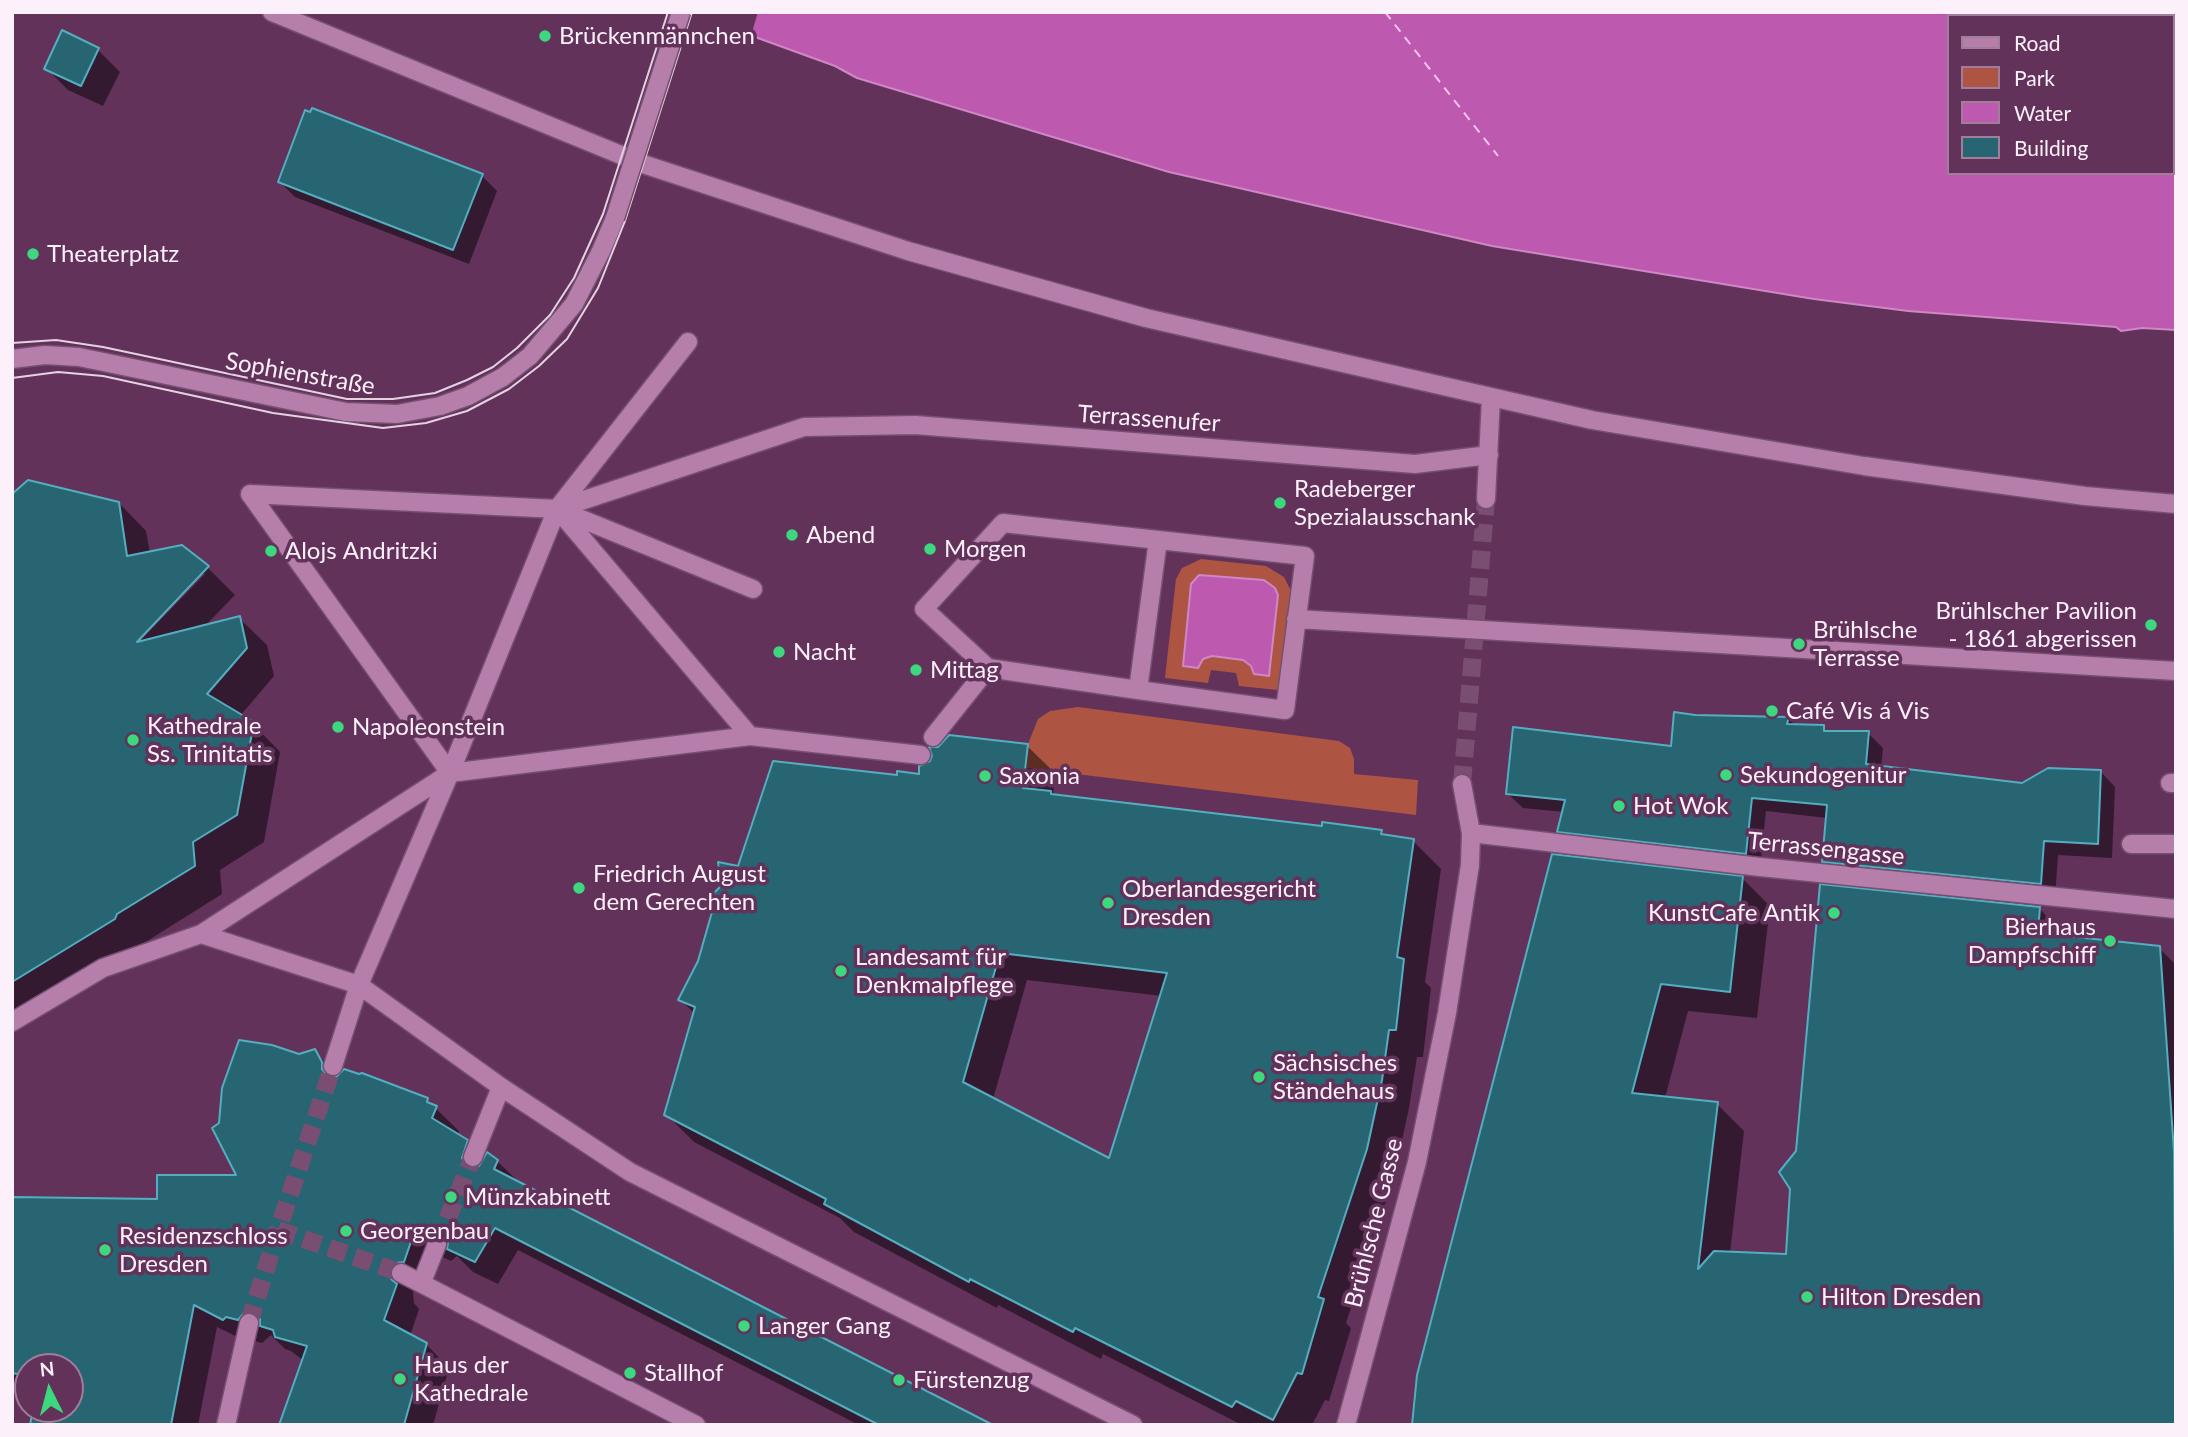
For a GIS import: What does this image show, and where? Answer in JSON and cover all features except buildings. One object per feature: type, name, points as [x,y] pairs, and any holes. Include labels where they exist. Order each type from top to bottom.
[{"type":"street","points":[[272,12],[643,164],[908,251],[1146,318],[1592,420],[1864,466],[2085,496],[2176,504]]},
{"type":"street","name":"Sophienstraße","points":[[12,359],[44,355],[79,357],[346,412],[397,414],[440,406],[468,396],[503,377],[537,348],[574,304],[615,218],[681,12]]},
{"type":"street","points":[[333,1066],[359,985],[450,774],[557,509],[688,342]]},
{"type":"street","points":[[1486,499],[1491,398]]},
{"type":"street","name":"Terrassenufer","points":[[557,509],[804,427],[915,425],[1415,464],[1489,455]]},
{"type":"street","points":[[450,774],[250,494],[557,509],[753,589]]},
{"type":"street","points":[[557,509],[750,736]]},
{"type":"street","points":[[1003,523],[1305,556],[1296,619],[1285,710],[988,668],[924,609],[1003,523]]},
{"type":"street","points":[[1138,690],[1158,540]]},
{"type":"street","points":[[1296,619],[2176,671]]},
{"type":"street","points":[[933,737],[988,668]]},
{"type":"street","points":[[12,1023],[103,968],[201,934],[450,774],[750,736],[920,755]]},
{"type":"street","name":"Brühlsche Gasse","points":[[1346,1425],[1416,1162],[1447,1013],[1470,864],[1471,833],[1462,784]]},
{"type":"street","name":"Terrassengasse","points":[[1471,833],[1760,867],[2176,909]]},
{"type":"street","points":[[2131,844],[2176,844]]},
{"type":"street","points":[[201,934],[359,985],[501,1087],[631,1172],[1133,1425]]},
{"type":"street","points":[[472,1157],[501,1087]]},
{"type":"street","points":[[422,1282],[437,1244]]},
{"type":"street","points":[[401,1273],[696,1425]]},
{"type":"street","points":[[226,1425],[249,1324]]},
{"type":"green space","points":[[1201,559],[1266,566],[1284,577],[1291,591],[1278,690],[1239,686],[1236,673],[1211,670],[1208,683],[1165,678],[1176,579],[1182,568]],"holes":[[[1278,595],[1254,674],[1251,666],[1243,660],[1212,656],[1203,659],[1199,664],[1183,666]]]},
{"type":"green space","points":[[1078,707],[1339,741],[1350,748],[1354,759],[1354,774],[1418,780],[1416,815],[1026,768],[1028,744],[1038,719],[1050,711]]},
{"type":"water","points":[[686,12],[2176,12],[2176,330],[2142,328],[2121,331],[2116,327],[1908,311],[1814,299],[1492,246],[1169,172],[857,78],[835,66]]},
{"type":"water","points":[[1199,575],[1264,580],[1275,588],[1278,595],[1269,676],[1254,674],[1251,666],[1243,660],[1212,656],[1203,659],[1198,668],[1183,666],[1191,584]]},
{"type":"pier","points":[[683,12],[758,12],[750,39],[685,16]]},
{"type":"ferry route","points":[[1385,12],[1498,156]]},
{"type":"tunnel","points":[[1462,784],[1486,499]]},
{"type":"tunnel","points":[[249,1323],[333,1066]]},
{"type":"tunnel","points":[[437,1244],[473,1157]]},
{"type":"tunnel","points":[[278,1230],[401,1273]]},
{"type":"tram line","points":[[12,343],[56,340],[103,347],[347,399],[393,399],[435,393],[493,367],[517,348],[550,315],[574,278],[603,214],[668,12]]},
{"type":"tram line","points":[[12,378],[58,372],[103,376],[273,413],[383,428],[426,423],[467,411],[509,389],[539,366],[567,339],[598,288],[625,221],[692,12]]},
{"type":"place","name":"Brückenmännchen","points":[[545,36]]},
{"type":"place","name":"Theaterplatz","points":[[33,254]]},
{"type":"place","name":"Radeberger Spezialausschank","points":[[1280,503]]},
{"type":"place","name":"Abend","points":[[792,535]]},
{"type":"place","name":"Morgen","points":[[930,549]]},
{"type":"place","name":"Alojs Andritzki","points":[[271,551]]},
{"type":"place","name":"Brühlscher Pavilion - 1861 abgerissen","points":[[2151,625]]},
{"type":"place","name":"Brühlsche Terrasse","points":[[1799,644]]},
{"type":"place","name":"Nacht","points":[[779,652]]},
{"type":"place","name":"Mittag","points":[[916,670]]},
{"type":"place","name":"Café Vis á Vis","points":[[1772,711]]},
{"type":"place","name":"Napoleonstein","points":[[338,727]]},
{"type":"place","name":"Kathedrale Ss. Trinitatis","points":[[133,740]]},
{"type":"place","name":"Sekundogenitur","points":[[1726,775]]},
{"type":"place","name":"Saxonia","points":[[985,776]]},
{"type":"place","name":"Hot Wok","points":[[1619,806]]},
{"type":"place","name":"Friedrich August dem Gerechten","points":[[579,888]]},
{"type":"place","name":"Oberlandesgericht Dresden","points":[[1108,903]]},
{"type":"place","name":"KunstCafe Antik","points":[[1834,913]]},
{"type":"place","name":"Bierhaus Dampfschiff","points":[[2110,941]]},
{"type":"place","name":"Landesamt für Denkmalpflege","points":[[841,971]]},
{"type":"place","name":"Sächsisches Ständehaus","points":[[1259,1077]]},
{"type":"place","name":"Münzkabinett","points":[[451,1197]]},
{"type":"place","name":"Georgenbau","points":[[346,1231]]},
{"type":"place","name":"Residenzschloss Dresden","points":[[105,1250]]},
{"type":"place","name":"Hilton Dresden","points":[[1807,1297]]},
{"type":"place","name":"Langer Gang","points":[[744,1326]]},
{"type":"place","name":"Stallhof","points":[[630,1373]]},
{"type":"place","name":"Haus der Kathedrale","points":[[400,1379]]},
{"type":"place","name":"Fürstenzug","points":[[899,1380]]}]
